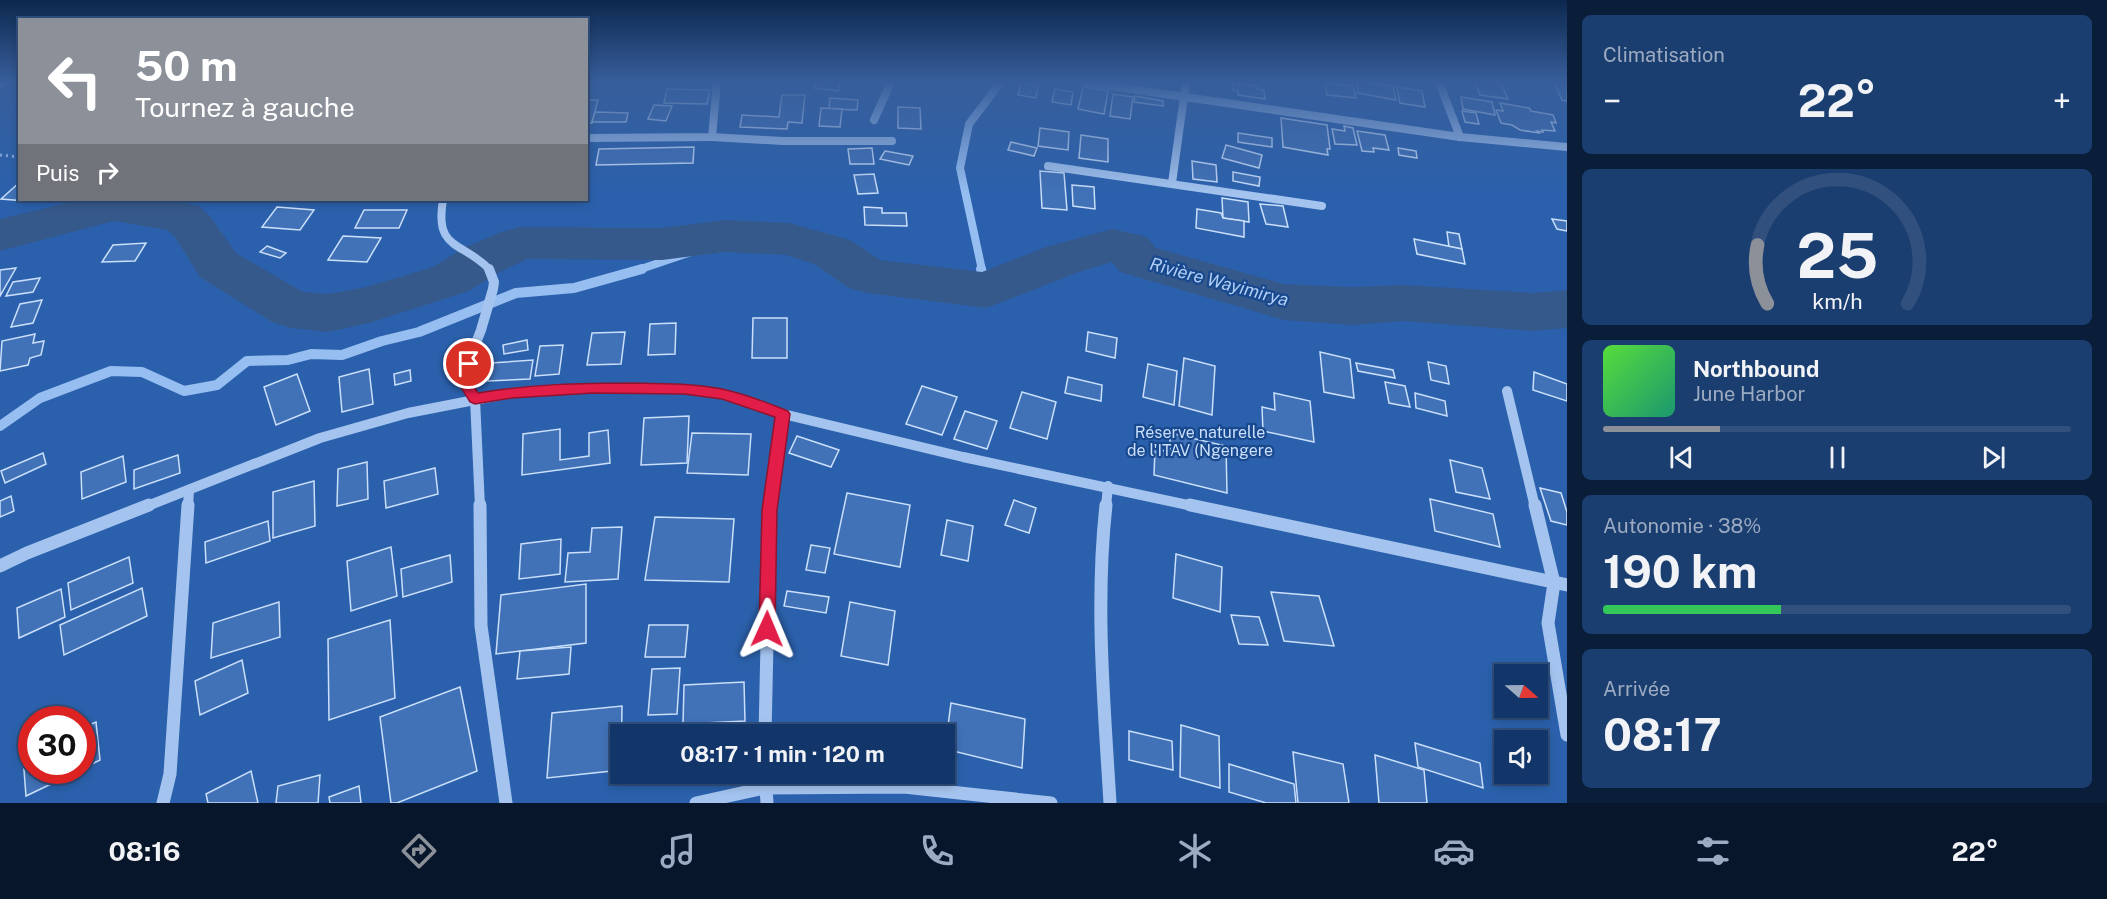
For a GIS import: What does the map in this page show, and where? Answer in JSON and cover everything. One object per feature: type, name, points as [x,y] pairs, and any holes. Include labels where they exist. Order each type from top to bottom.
[{"type":"street","points":[[712,137],[714,119]]},
{"type":"street","points":[[1172,183],[1180,119]]},
{"type":"street","points":[[1342,119],[1460,137],[1567,147]]},
{"type":"street","points":[[1453,119],[1460,137]]},
{"type":"street","points":[[588,138],[712,137],[783,141],[892,141]]},
{"type":"street","points":[[1048,166],[1322,206]]},
{"type":"street","points":[[443,201],[440,226],[448,241],[480,261],[489,270],[494,281],[481,334],[462,379],[475,399],[480,514],[481,626],[506,803]]},
{"type":"street","points":[[0,566],[37,549],[320,438],[408,412],[512,393],[593,388],[684,389],[722,394],[783,414],[963,457],[1561,584]]},
{"type":"street","points":[[1507,391],[1561,584],[1548,623],[1567,735]]},
{"type":"street","points":[[765,724],[769,510],[783,414]]},
{"type":"street","points":[[1108,486],[1100,557],[1100,616],[1110,803]]},
{"type":"street","points":[[163,803],[170,774],[189,490]]},
{"type":"street","points":[[696,803],[755,784]]},
{"type":"street","points":[[764,784],[767,803]]},
{"type":"street","points":[[834,784],[903,787],[1052,803]]},
{"type":"path","points":[[0,155],[18,157]]},
{"type":"green space","name":"Réserve naturelle de l'ITAV (Ngengere","points":[[0,119],[18,119],[18,201],[588,201],[588,119],[1567,119],[1567,803],[0,803]]},
{"type":"building","points":[[593,119],[627,119],[626,122],[592,122]]},
{"type":"building","points":[[741,119],[802,119],[802,123],[788,122],[787,129],[740,127]]},
{"type":"building","points":[[820,119],[841,119],[840,127],[819,126]]},
{"type":"building","points":[[898,119],[921,119],[921,129],[898,128]]},
{"type":"building","points":[[1281,119],[1327,125],[1330,149],[1327,149],[1328,155],[1283,147]]},
{"type":"building","points":[[1464,119],[1478,119],[1479,124],[1465,122]]},
{"type":"building","points":[[1500,119],[1555,119],[1556,123],[1551,122],[1555,131],[1537,131],[1539,133],[1520,130],[1512,125],[1501,123]]},
{"type":"building","points":[[1344,126],[1353,128],[1357,145],[1335,144],[1332,129],[1345,131]]},
{"type":"building","points":[[1040,128],[1069,132],[1068,150],[1038,146]]},
{"type":"building","points":[[1357,131],[1385,135],[1389,150],[1373,148],[1374,152],[1362,151]]},
{"type":"building","points":[[1238,133],[1272,138],[1272,147],[1238,142]]},
{"type":"building","points":[[1081,135],[1108,139],[1108,162],[1079,158]]},
{"type":"building","points":[[1011,142],[1037,148],[1034,156],[1008,150]]},
{"type":"building","points":[[1226,145],[1262,155],[1259,168],[1222,158]]},
{"type":"building","points":[[694,147],[693,163],[596,165],[599,149]]},
{"type":"building","points":[[872,148],[874,164],[850,164],[848,149]]},
{"type":"building","points":[[1398,148],[1416,151],[1417,158],[1399,155]]},
{"type":"building","points":[[885,151],[913,156],[909,165],[880,159]]},
{"type":"building","points":[[1192,161],[1216,165],[1217,182],[1193,179]]},
{"type":"building","points":[[1040,171],[1064,173],[1067,210],[1042,208]]},
{"type":"building","points":[[1233,172],[1260,177],[1259,186],[1233,181]]},
{"type":"building","points":[[874,174],[878,193],[858,194],[854,175]]},
{"type":"building","points":[[18,184],[18,200],[1,199]]},
{"type":"building","points":[[1072,185],[1094,187],[1095,209],[1073,206]]},
{"type":"building","points":[[1222,198],[1248,202],[1249,222],[1223,218]]},
{"type":"building","points":[[1260,204],[1283,206],[1288,227],[1266,224]]},
{"type":"building","points":[[277,207],[314,210],[300,230],[262,227]]},
{"type":"building","points":[[864,207],[882,208],[882,213],[906,213],[907,226],[865,225]]},
{"type":"building","points":[[1197,209],[1221,213],[1223,218],[1244,221],[1244,237],[1196,228]]},
{"type":"building","points":[[364,210],[407,210],[399,228],[355,228]]},
{"type":"building","points":[[1552,219],[1567,221],[1567,231],[1557,229]]},
{"type":"building","points":[[1447,232],[1459,234],[1462,249],[1449,247]]},
{"type":"building","points":[[343,236],[381,238],[367,262],[328,260]]},
{"type":"building","points":[[1414,239],[1462,249],[1465,264],[1417,254]]},
{"type":"building","points":[[146,243],[135,261],[102,262],[113,245]]},
{"type":"building","points":[[267,246],[286,253],[280,258],[260,252]]},
{"type":"building","points":[[16,268],[0,296],[0,270]]},
{"type":"building","points":[[40,278],[33,292],[6,296],[13,282]]},
{"type":"building","points":[[42,300],[33,323],[11,327],[20,304]]},
{"type":"building","points":[[753,318],[787,318],[787,358],[752,358]]},
{"type":"building","points":[[676,323],[675,354],[648,355],[650,324]]},
{"type":"building","points":[[625,332],[621,364],[587,365],[592,333]]},
{"type":"building","points":[[1088,332],[1117,338],[1115,358],[1086,351]]},
{"type":"building","points":[[35,334],[33,343],[44,341],[41,355],[30,358],[28,365],[0,371],[2,341]]},
{"type":"building","points":[[527,340],[528,350],[504,354],[503,345]]},
{"type":"building","points":[[563,345],[559,374],[535,376],[540,346]]},
{"type":"building","points":[[1320,352],[1350,359],[1354,398],[1324,392]]},
{"type":"building","points":[[1184,358],[1215,366],[1212,415],[1179,406]]},
{"type":"building","points":[[533,360],[530,379],[488,381],[491,363]]},
{"type":"building","points":[[1428,362],[1446,366],[1449,384],[1431,380]]},
{"type":"building","points":[[1356,363],[1393,370],[1395,378],[1358,371]]},
{"type":"building","points":[[1148,364],[1177,371],[1174,405],[1143,397]]},
{"type":"building","points":[[369,369],[373,404],[342,412],[339,377]]},
{"type":"building","points":[[410,370],[411,381],[395,385],[394,374]]},
{"type":"building","points":[[1534,372],[1567,384],[1567,401],[1533,390]]},
{"type":"building","points":[[297,374],[310,411],[276,425],[264,387]]},
{"type":"building","points":[[1068,377],[1102,385],[1101,401],[1065,393]]},
{"type":"building","points":[[1385,382],[1405,386],[1410,407],[1389,403]]},
{"type":"building","points":[[922,386],[957,397],[942,435],[906,424]]},
{"type":"building","points":[[1022,392],[1056,402],[1047,439],[1010,428]]},
{"type":"building","points":[[1274,393],[1310,401],[1314,442],[1263,431],[1262,407],[1275,410]]},
{"type":"building","points":[[1415,393],[1445,401],[1447,416],[1416,408]]},
{"type":"building","points":[[965,411],[997,421],[987,449],[954,439]]},
{"type":"building","points":[[689,416],[687,463],[641,465],[644,418]]},
{"type":"building","points":[[560,429],[560,460],[589,456],[589,433],[608,430],[610,463],[522,475],[523,434]]},
{"type":"building","points":[[692,433],[751,434],[748,475],[687,473]]},
{"type":"building","points":[[1170,433],[1226,446],[1227,493],[1154,475],[1155,449],[1170,452]]},
{"type":"building","points":[[797,436],[839,450],[831,467],[789,453]]},
{"type":"building","points":[[43,453],[46,464],[5,483],[1,471]]},
{"type":"building","points":[[178,455],[180,473],[134,489],[134,470]]},
{"type":"building","points":[[123,456],[126,482],[82,499],[81,472]]},
{"type":"building","points":[[1450,460],[1482,468],[1490,499],[1456,492]]},
{"type":"building","points":[[367,462],[368,499],[337,506],[338,469]]},
{"type":"building","points":[[435,468],[438,494],[386,508],[384,481]]},
{"type":"building","points":[[314,481],[315,526],[273,538],[273,492]]},
{"type":"building","points":[[1540,488],[1561,493],[1567,512],[1567,525],[1551,521]]},
{"type":"building","points":[[847,493],[910,505],[900,567],[834,554]]},
{"type":"building","points":[[11,496],[14,511],[0,517],[0,501]]},
{"type":"building","points":[[1430,499],[1493,514],[1500,547],[1435,531]]},
{"type":"building","points":[[1014,500],[1036,508],[1029,533],[1005,525]]},
{"type":"building","points":[[655,517],[734,519],[729,582],[645,580]]},
{"type":"building","points":[[947,520],[973,526],[968,561],[941,555]]},
{"type":"building","points":[[268,521],[270,541],[206,563],[205,542]]},
{"type":"building","points":[[622,527],[618,579],[565,582],[568,553],[590,552],[592,528]]},
{"type":"building","points":[[561,539],[560,574],[519,579],[521,544]]},
{"type":"building","points":[[811,545],[830,548],[825,573],[806,570]]},
{"type":"building","points":[[391,547],[397,596],[351,611],[347,561]]},
{"type":"building","points":[[1176,554],[1222,567],[1220,612],[1173,598]]},
{"type":"building","points":[[450,555],[452,582],[403,597],[401,569]]},
{"type":"building","points":[[129,557],[133,583],[71,610],[68,583]]},
{"type":"building","points":[[586,584],[586,643],[496,654],[501,595]]},
{"type":"building","points":[[142,588],[147,616],[64,655],[60,625]]},
{"type":"building","points":[[61,589],[65,617],[19,638],[17,608]]},
{"type":"building","points":[[787,591],[829,597],[826,613],[784,606]]},
{"type":"building","points":[[1271,592],[1319,596],[1334,646],[1284,641]]},
{"type":"building","points":[[279,602],[280,637],[211,658],[213,623]]},
{"type":"building","points":[[850,602],[895,611],[888,665],[841,656]]},
{"type":"building","points":[[1231,615],[1259,617],[1268,645],[1239,644]]},
{"type":"building","points":[[390,620],[395,698],[329,720],[328,639]]},
{"type":"building","points":[[649,625],[688,625],[685,657],[645,657]]},
{"type":"building","points":[[571,647],[569,674],[517,679],[520,651]]},
{"type":"building","points":[[242,660],[248,693],[200,715],[195,681]]},
{"type":"building","points":[[680,668],[677,714],[648,715],[652,669]]},
{"type":"building","points":[[744,682],[745,721],[683,724],[684,685]]},
{"type":"building","points":[[460,687],[477,771],[397,803],[391,803],[380,717]]},
{"type":"building","points":[[951,703],[1025,719],[1022,768],[955,751],[955,724],[948,724]]},
{"type":"building","points":[[622,706],[622,724],[610,724],[610,771],[547,778],[552,713]]},
{"type":"building","points":[[96,722],[100,760],[96,762]]},
{"type":"building","points":[[1181,725],[1219,736],[1220,788],[1180,777]]},
{"type":"building","points":[[1129,731],[1172,741],[1173,770],[1129,760]]},
{"type":"building","points":[[1415,743],[1480,763],[1483,788],[1418,767]]},
{"type":"building","points":[[1293,752],[1343,764],[1349,803],[1298,803]]},
{"type":"building","points":[[1375,755],[1424,770],[1427,803],[1379,803]]},
{"type":"building","points":[[1229,764],[1294,784],[1296,803],[1266,803],[1229,792]]},
{"type":"building","points":[[251,771],[258,803],[208,803],[206,794]]},
{"type":"building","points":[[320,775],[318,803],[276,803],[278,786]]},
{"type":"building","points":[[25,784],[51,784],[26,796]]},
{"type":"building","points":[[359,786],[361,803],[330,803],[329,797]]},
{"type":"waterway","points":[[972,119],[969,124],[960,168],[982,270]]},
{"type":"waterway","name":"Rivière Wayimirya","points":[[0,235],[114,206],[182,217],[193,227],[218,265],[291,309],[328,313],[369,305],[451,279],[480,261],[519,243],[662,244],[725,236],[789,239],[832,252],[867,276],[986,290],[1064,259],[1112,245],[1129,249],[1138,260],[1284,302],[1352,306],[1404,303],[1533,312],[1567,309]]},
{"type":"waterway","points":[[638,270],[694,251],[731,247],[749,237]]},
{"type":"waterway","points":[[0,426],[40,398],[111,371],[142,372],[184,391],[217,385],[247,361],[288,360],[311,354],[342,355],[382,341],[419,332],[516,293],[574,288],[642,269]]},
{"type":"waterway","points":[[981,269],[986,290]]},
{"type":"route","points":[[469,364],[462,379],[475,399],[512,393],[593,388],[684,389],[722,394],[783,414],[769,510],[767,629]]}]
